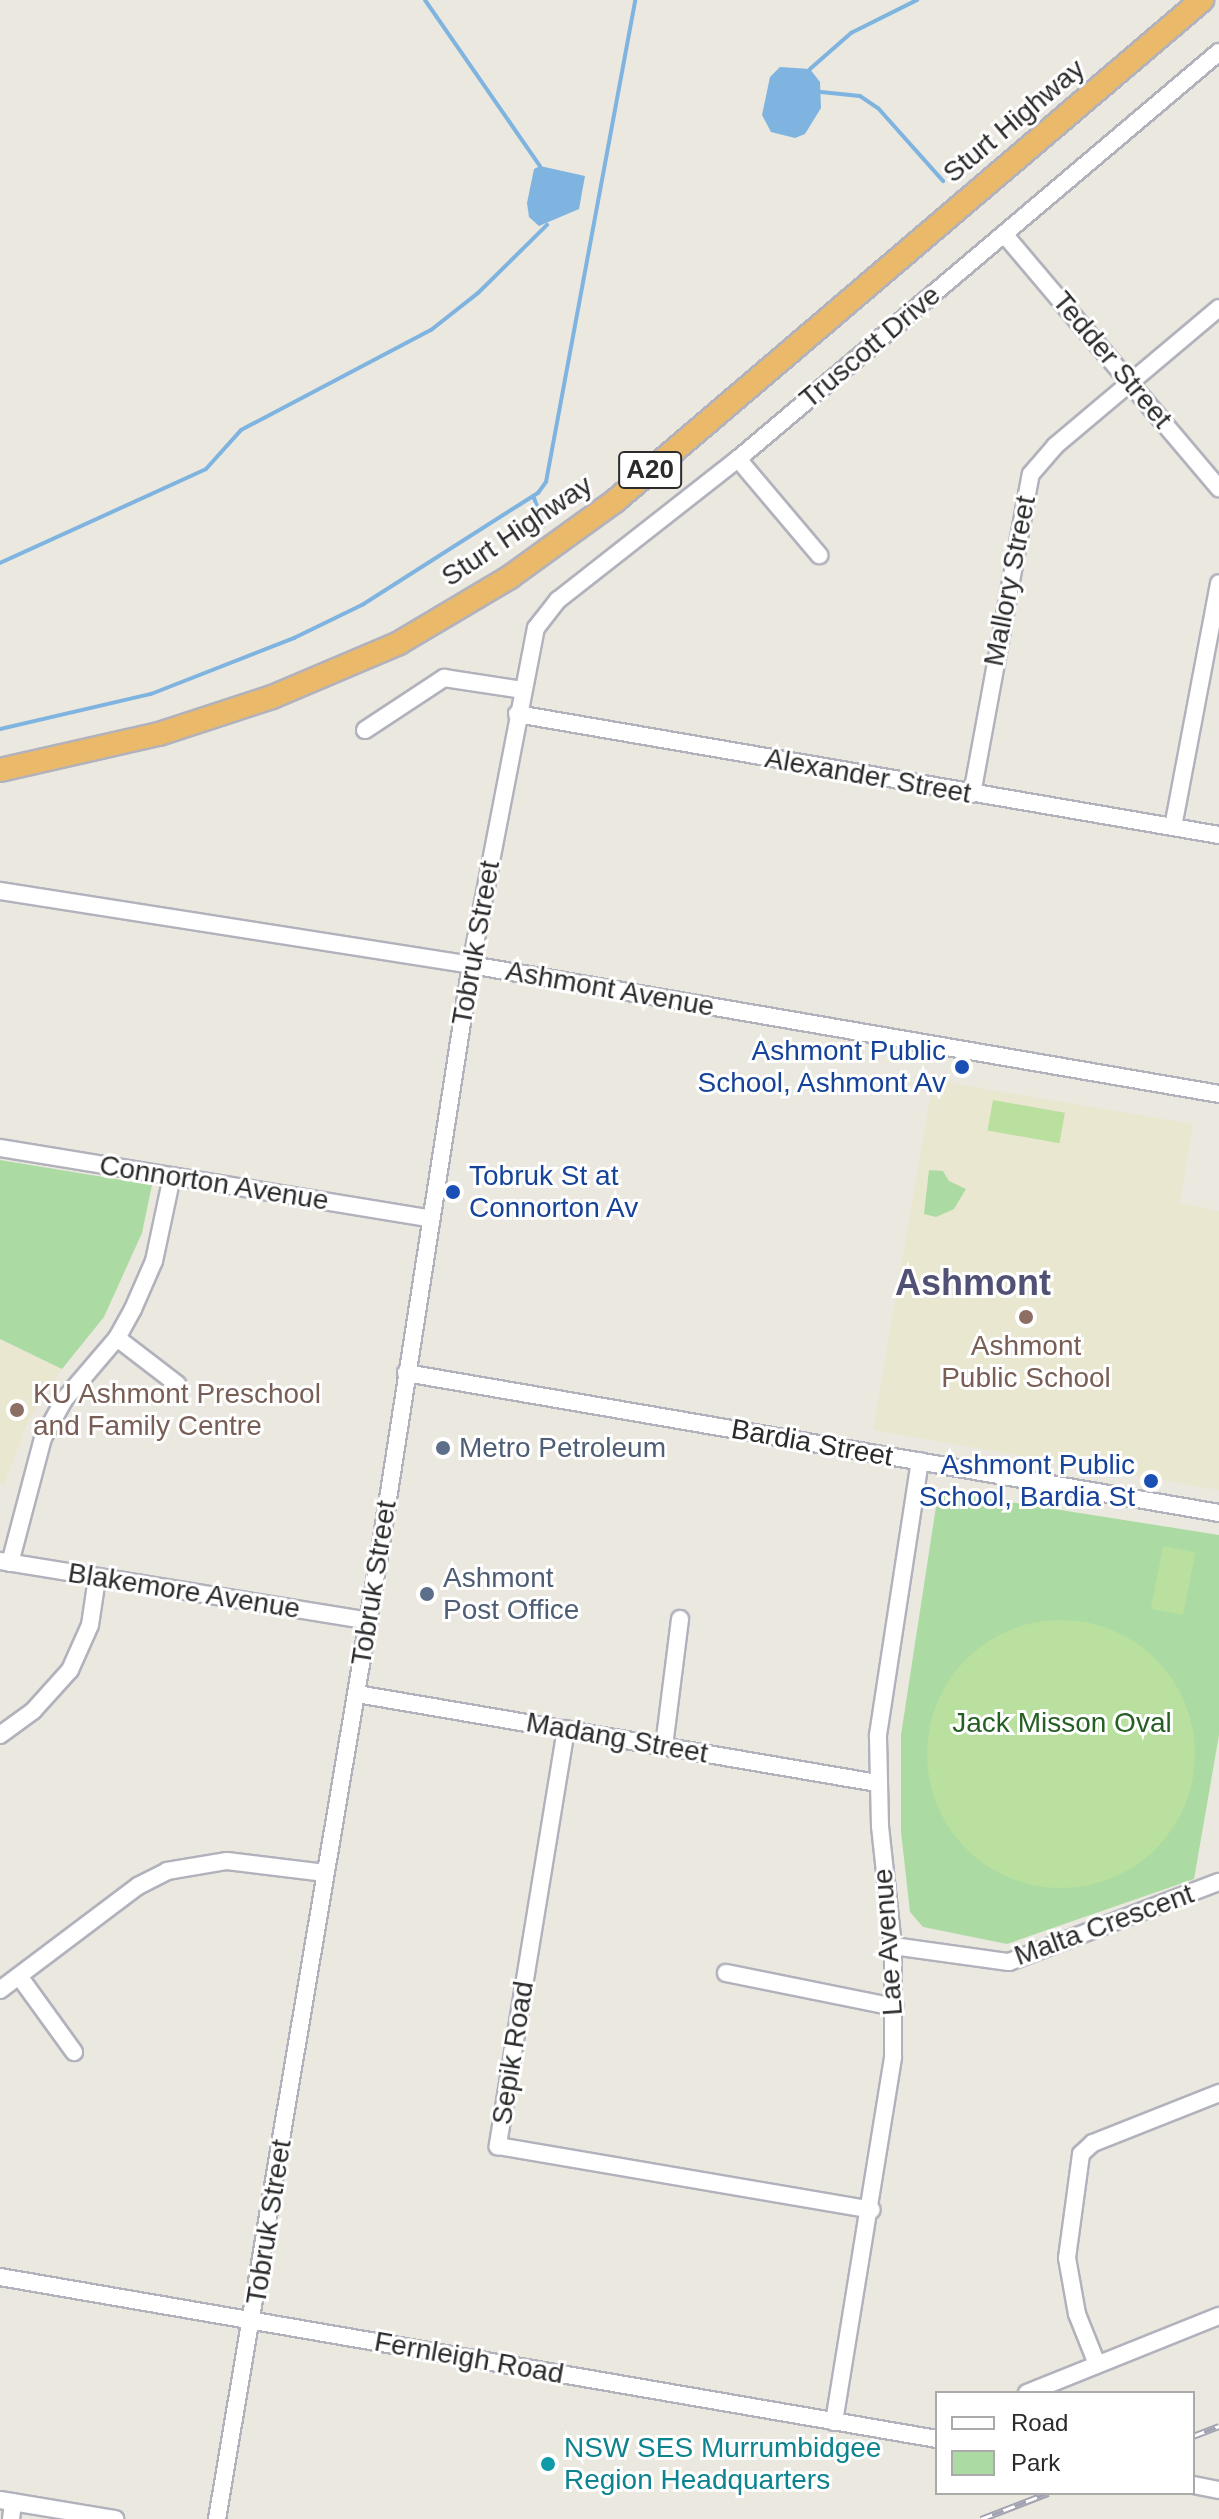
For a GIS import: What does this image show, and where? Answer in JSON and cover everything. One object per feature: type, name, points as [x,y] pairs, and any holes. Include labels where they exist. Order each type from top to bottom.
[{"type":"highway","name":"Sturt Highway","points":[[0,770],[159,734],[272,697],[399,643],[510,577],[615,501],[1202,0]]},
{"type":"street","name":"Truscott Drive","points":[[530,647],[544,613],[558,600],[738,459],[1219,52]]},
{"type":"street","name":"Tedder Street","points":[[1004,234],[1132,381],[1219,488]]},
{"type":"street","name":"Mallory Street","points":[[972,794],[1031,474],[1055,446],[1219,308]]},
{"type":"street","points":[[738,459],[819,555]]},
{"type":"street","points":[[1173,827],[1219,583]]},
{"type":"street","name":"Tobruk Street","points":[[217,2519],[369,1621],[429,1218],[471,965],[530,647]]},
{"type":"street","points":[[365,730],[444,678],[522,690]]},
{"type":"street","name":"Alexander Street","points":[[517,714],[1219,835]]},
{"type":"street","name":"Ashmont Avenue","points":[[0,891],[471,965],[1219,1094]]},
{"type":"street","name":"Connorton Avenue","points":[[0,1148],[429,1218]]},
{"type":"street","points":[[5,1562],[43,1438],[64,1400],[117,1338],[154,1261],[172,1176]]},
{"type":"street","points":[[117,1338],[177,1384]]},
{"type":"street","name":"Bardia Street","points":[[406,1373],[1219,1513]]},
{"type":"street","name":"Lae Avenue","points":[[834,2422],[872,2210],[893,2057],[893,1946],[877,1783],[883,1682],[920,1461]]},
{"type":"street","name":"Blakemore Avenue","points":[[5,1562],[369,1621]]},
{"type":"street","points":[[0,1735],[42,1702],[70,1670],[90,1625],[97,1578]]},
{"type":"street","points":[[664,1746],[680,1619]]},
{"type":"street","name":"Madang Street","points":[[357,1694],[877,1783]]},
{"type":"street","name":"Sepik Road","points":[[566,1729],[498,2146],[872,2210]]},
{"type":"street","points":[[0,1990],[138,1886],[167,1871],[227,1861],[325,1873]]},
{"type":"street","name":"Malta Crescent","points":[[893,1946],[1009,1962],[1219,1882]]},
{"type":"street","points":[[726,1973],[895,2007]]},
{"type":"street","points":[[19,1976],[74,2052]]},
{"type":"street","points":[[1097,2364],[1077,2314],[1067,2258],[1081,2154],[1093,2143],[1219,2093]]},
{"type":"street","name":"Fernleigh Road","points":[[0,2277],[935,2439]]},
{"type":"street","points":[[1032,2391],[1219,2316]]},
{"type":"street","points":[[1195,2485],[1219,2490]]},
{"type":"street","points":[[8,2507],[115,2519]]},
{"type":"shaded area","name":"Ashmont Public School","points":[[933,1080],[1193,1124],[1180,1203],[1219,1211],[1219,1490],[873,1430]]},
{"type":"shaded area","name":"KU Ashmont Preschool and Family Centre","points":[[0,1339],[62,1369],[29,1419],[4,1485],[0,1484]]},
{"type":"green space","points":[[993,1100],[1065,1113],[1060,1143],[988,1131]]},
{"type":"green space","points":[[0,1160],[152,1185],[142,1233],[104,1317],[62,1369],[0,1339]]},
{"type":"green space","points":[[929,1170],[943,1171],[949,1181],[966,1189],[954,1209],[936,1217],[924,1214]]},
{"type":"green space","name":"Jack Misson Oval","points":[[947,1492],[1219,1535],[1219,1735],[1194,1879],[1007,1944],[923,1927],[910,1912],[901,1832],[901,1735],[937,1500]]},
{"type":"green space","points":[[1163,1546],[1195,1552],[1183,1615],[1151,1609]]},
{"type":"green space","points":[[1048,1620],[1074,1620],[1112,1630],[1136,1642],[1156,1659],[1173,1679],[1190,1715],[1195,1754],[1190,1793],[1173,1829],[1156,1849],[1136,1866],[1100,1883],[1074,1888],[1048,1888],[1022,1883],[986,1866],[957,1839],[932,1793],[927,1767],[927,1741],[932,1715],[949,1679],[976,1650],[1022,1625]]},
{"type":"water","points":[[780,67],[810,69],[820,82],[821,108],[805,134],[795,138],[771,132],[762,115],[770,77]]},
{"type":"water","points":[[540,166],[585,176],[579,209],[539,226],[529,217],[527,203],[534,169]]},
{"type":"waterway","points":[[425,0],[540,166]]},
{"type":"waterway","points":[[0,729],[151,694],[294,638],[362,605],[538,493],[546,482],[635,0]]},
{"type":"waterway","points":[[810,69],[851,33],[917,0]]},
{"type":"waterway","points":[[821,92],[860,96],[878,108],[943,181]]},
{"type":"waterway","points":[[0,563],[206,469],[241,430],[431,330],[478,293],[547,225]]},
{"type":"waterway","points":[[534,498],[544,525]]},
{"type":"railway","points":[[1195,2435],[1219,2426]]},
{"type":"railway","points":[[981,2519],[1043,2495]]},
{"type":"place","name":"Ashmont Public School, Ashmont Av","points":[[962,1067]]},
{"type":"place","name":"Tobruk St at Connorton Av","points":[[453,1192]]},
{"type":"place","name":"Ashmont Public School","points":[[1026,1317]]},
{"type":"place","name":"KU Ashmont Preschool and Family Centre","points":[[17,1410]]},
{"type":"place","name":"Metro Petroleum","points":[[443,1448]]},
{"type":"place","name":"Ashmont Public School, Bardia St","points":[[1151,1481]]},
{"type":"place","name":"Ashmont Post Office","points":[[427,1594]]},
{"type":"place","name":"NSW SES Murrumbidgee Region Headquarters","points":[[548,2464]]},
{"type":"district","name":"Ashmont","points":[[973,1283]]}]
